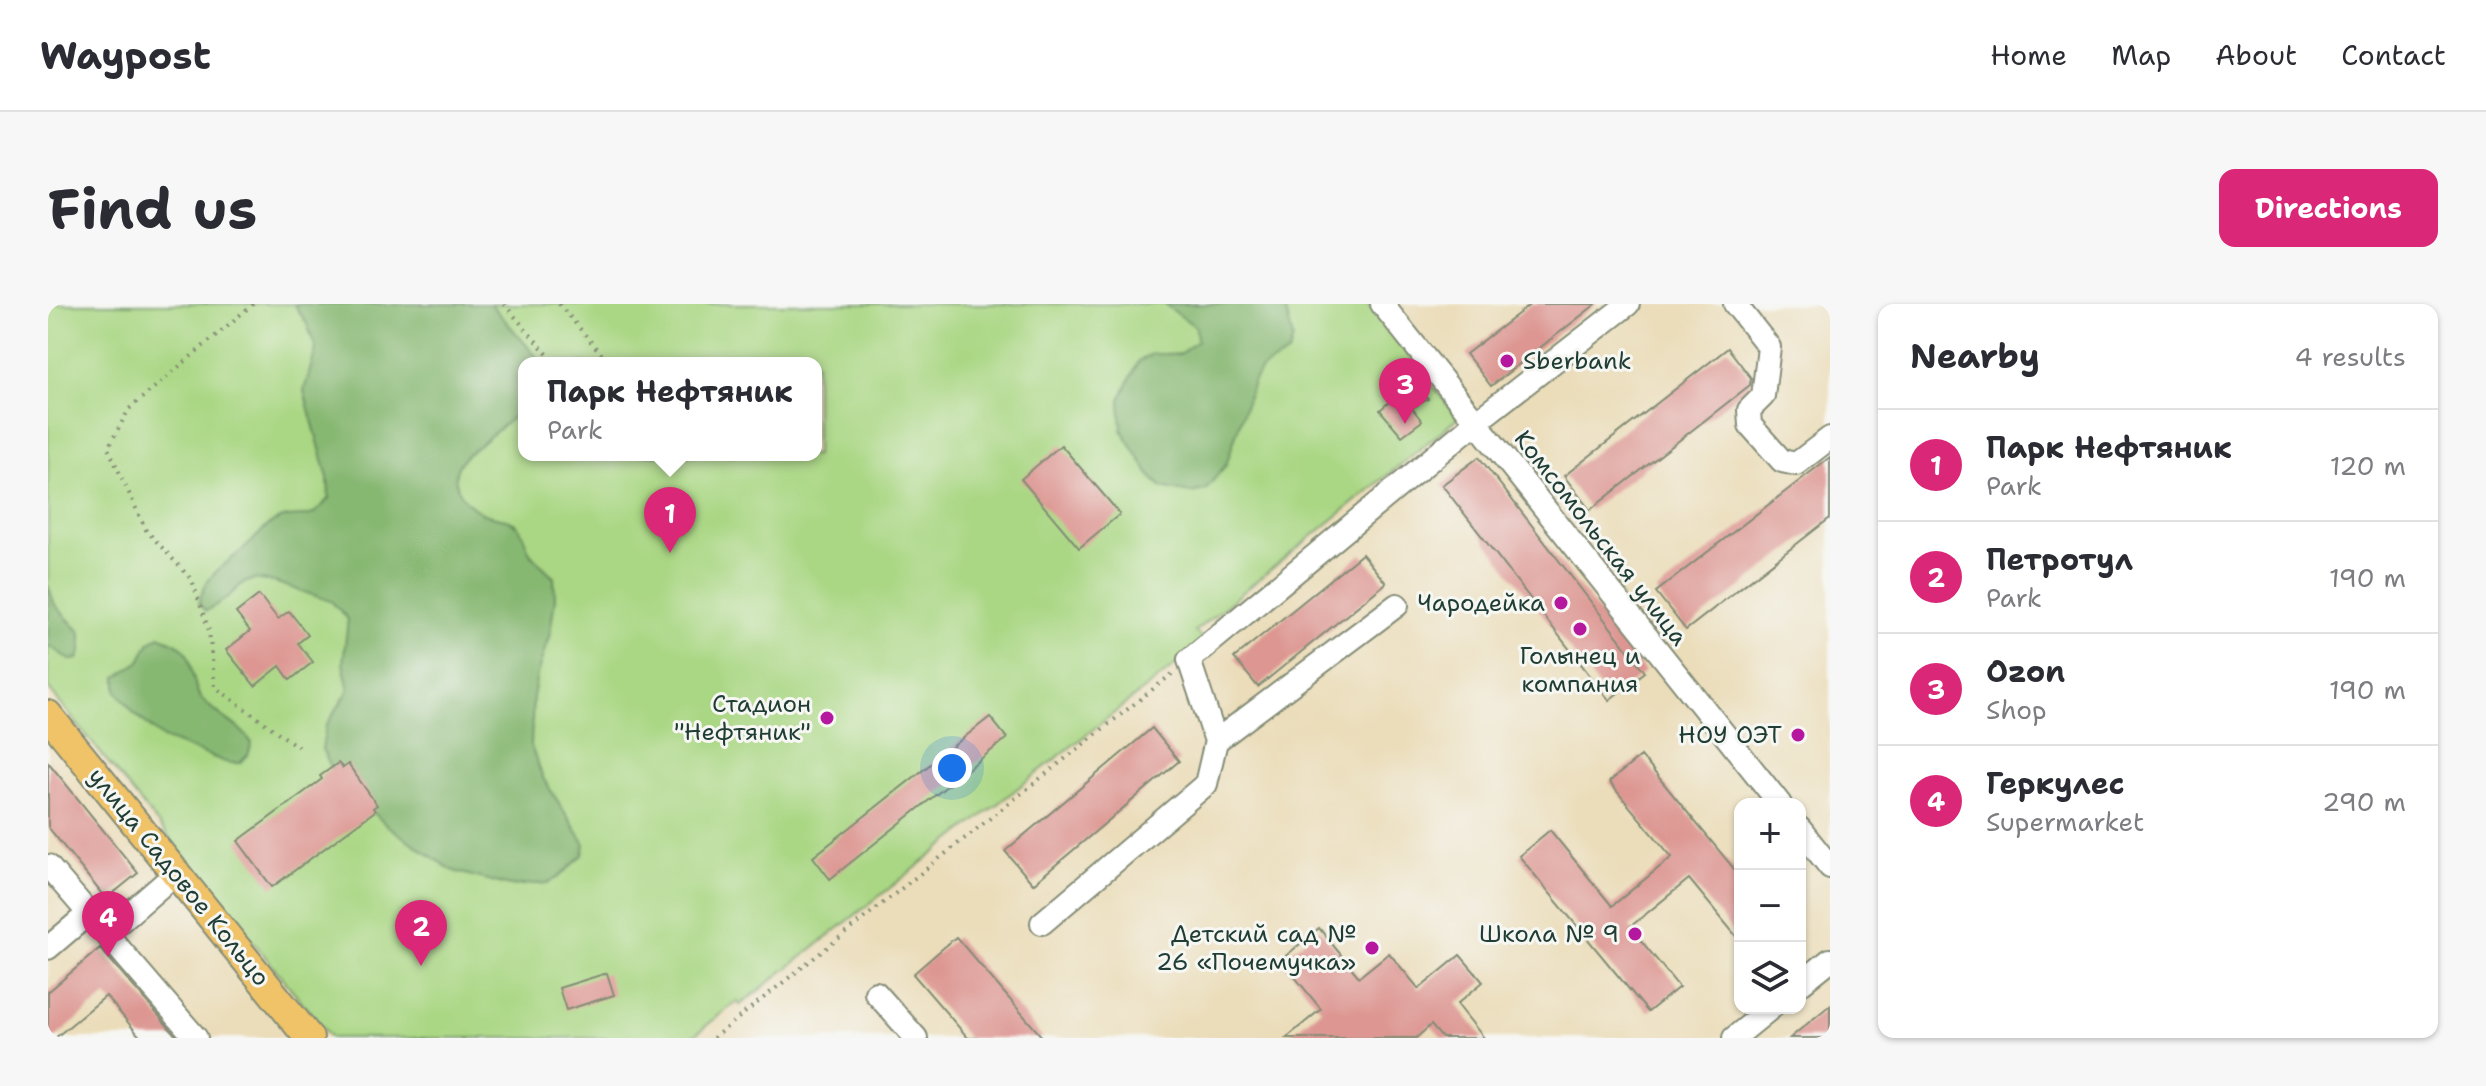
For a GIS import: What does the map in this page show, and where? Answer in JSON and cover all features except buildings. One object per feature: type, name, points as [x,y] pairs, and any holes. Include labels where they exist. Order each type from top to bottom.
[{"type":"main road","name":"улица Садовое Кольцо","points":[[48,715],[309,1038]]},
{"type":"street","name":"Комсомольская улица","points":[[1382,304],[1775,798]]},
{"type":"street","points":[[1042,923],[1206,784],[1216,741],[1189,660],[1476,422],[1628,304]]},
{"type":"street","points":[[1735,304],[1769,347],[1763,396],[1749,410],[1750,425],[1782,461],[1796,464],[1830,438]]},
{"type":"street","points":[[1216,741],[1397,605]]},
{"type":"street","points":[[1806,837],[1830,867]]},
{"type":"street","points":[[48,866],[196,1038]]},
{"type":"street","points":[[89,913],[116,925],[176,873]]},
{"type":"street","points":[[48,948],[89,913]]},
{"type":"street","points":[[1806,979],[1830,960]]},
{"type":"street","points":[[876,993],[916,1038]]},
{"type":"street","points":[[1734,1038],[1764,1014]]},
{"type":"path","points":[[253,304],[129,409],[108,448],[146,530],[192,580],[209,631],[215,687],[298,747]]},
{"type":"path","points":[[504,304],[550,357]]},
{"type":"path","points":[[559,304],[604,357]]},
{"type":"path","points":[[713,1038],[1189,660]]},
{"type":"green space","points":[[48,304],[1368,304],[1458,418],[1195,631],[1205,642],[740,1005],[737,1001],[691,1038],[331,1038],[48,688]]},
{"type":"green space","points":[[294,304],[491,304],[537,357],[518,357],[518,413],[465,457],[456,472],[456,480],[462,495],[474,508],[517,526],[531,554],[554,577],[555,599],[550,633],[533,697],[531,746],[543,778],[585,844],[583,855],[558,878],[547,883],[510,886],[454,871],[386,825],[334,774],[322,749],[326,726],[349,690],[343,663],[348,619],[331,601],[274,582],[254,579],[242,584],[226,599],[206,611],[199,604],[211,578],[265,528],[280,519],[314,513],[329,498],[328,478],[304,391],[316,349],[307,324]]},
{"type":"green space","points":[[1164,304],[1284,304],[1293,338],[1289,353],[1261,369],[1253,382],[1226,465],[1205,490],[1190,493],[1162,487],[1151,477],[1122,430],[1120,400],[1139,361],[1152,354],[1180,354],[1197,341],[1196,327]]},
{"type":"green space","points":[[48,585],[55,605],[81,633],[78,659],[70,660],[48,645]]},
{"type":"green space","points":[[159,636],[186,651],[199,696],[241,730],[252,743],[248,755],[240,763],[228,763],[163,738],[134,713],[117,691],[117,677],[140,661],[150,642]]},
{"type":"place","name":"Sberbank","points":[[1507,361]]},
{"type":"place","name":"Ozon","points":[[1405,424]]},
{"type":"place","name":"Парк Нефтяник","points":[[670,553]]},
{"type":"place","name":"Чародейка","points":[[1561,603]]},
{"type":"place","name":"Голынец и компания","points":[[1580,629]]},
{"type":"place","name":"Стадион \"Нефтяник\"","points":[[827,718]]},
{"type":"place","name":"НОУ ОЭТ","points":[[1798,735]]},
{"type":"place","name":"Школа № 9","points":[[1635,934]]},
{"type":"place","name":"Детский сад № 26 «Почемучка»","points":[[1372,948]]},
{"type":"place","name":"Геркулес","points":[[108,957]]},
{"type":"place","name":"Петротул","points":[[421,966]]}]
